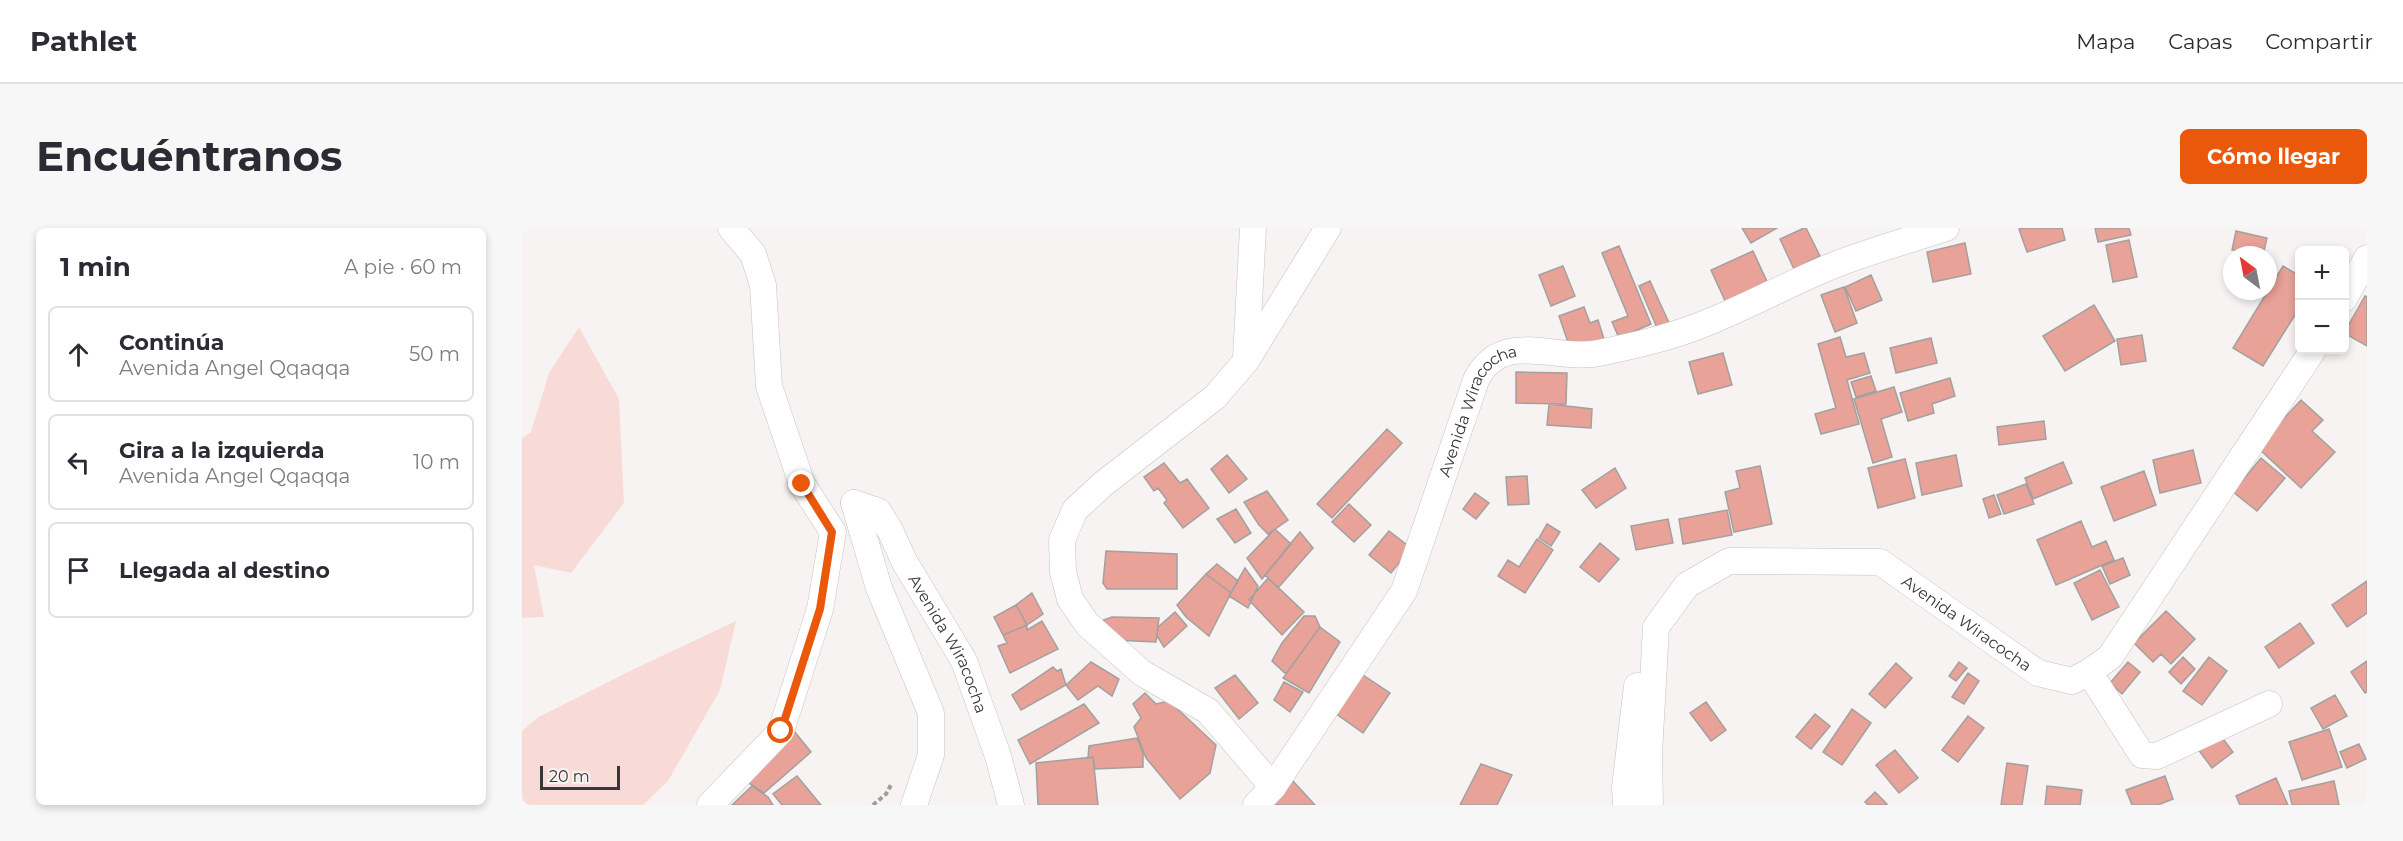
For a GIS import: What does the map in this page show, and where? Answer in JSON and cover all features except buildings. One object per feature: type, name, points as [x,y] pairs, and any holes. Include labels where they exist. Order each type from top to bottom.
[{"type":"street","points":[[730,228],[753,254],[763,285],[769,386],[802,484],[832,532]]},
{"type":"street","points":[[1246,361],[1253,228]]},
{"type":"street","points":[[1264,796],[1208,711],[1142,673],[1087,624],[1070,599],[1063,572],[1062,540],[1075,510],[1103,484],[1215,397],[1246,361],[1328,228]]},
{"type":"street","name":"Avenida Wiracocha","points":[[1264,796],[1404,591],[1483,366],[1497,355],[1528,349],[1586,356],[1649,343],[1698,326],[1838,264],[1946,228]]},
{"type":"street","points":[[2349,290],[2367,258]]},
{"type":"street","name":"Avenida Wiracocha","points":[[1626,805],[1625,787],[1639,668],[1656,627],[1687,585],[1729,561],[1880,562],[2038,672],[2072,681],[2110,657],[2310,354]]},
{"type":"street","points":[[710,805],[781,731],[820,609],[832,532],[840,515],[854,503],[879,588],[931,713],[931,755],[914,805]]},
{"type":"street","name":"Avenida Wiracocha","points":[[854,503],[878,511],[890,530],[904,561],[964,661],[998,756],[1011,805]]},
{"type":"street","points":[[1650,805],[1649,754],[1656,627]]},
{"type":"street","points":[[2089,672],[2142,755],[2149,757],[2157,756],[2269,704]]},
{"type":"shaded area","points":[[579,327],[619,399],[624,503],[571,573],[534,565],[544,617],[522,618],[522,438],[531,432],[549,373]]},
{"type":"shaded area","points":[[736,621],[720,690],[668,781],[643,805],[522,805],[522,731],[537,718]]},
{"type":"route","points":[[781,731],[820,609],[832,532],[802,484]]}]
